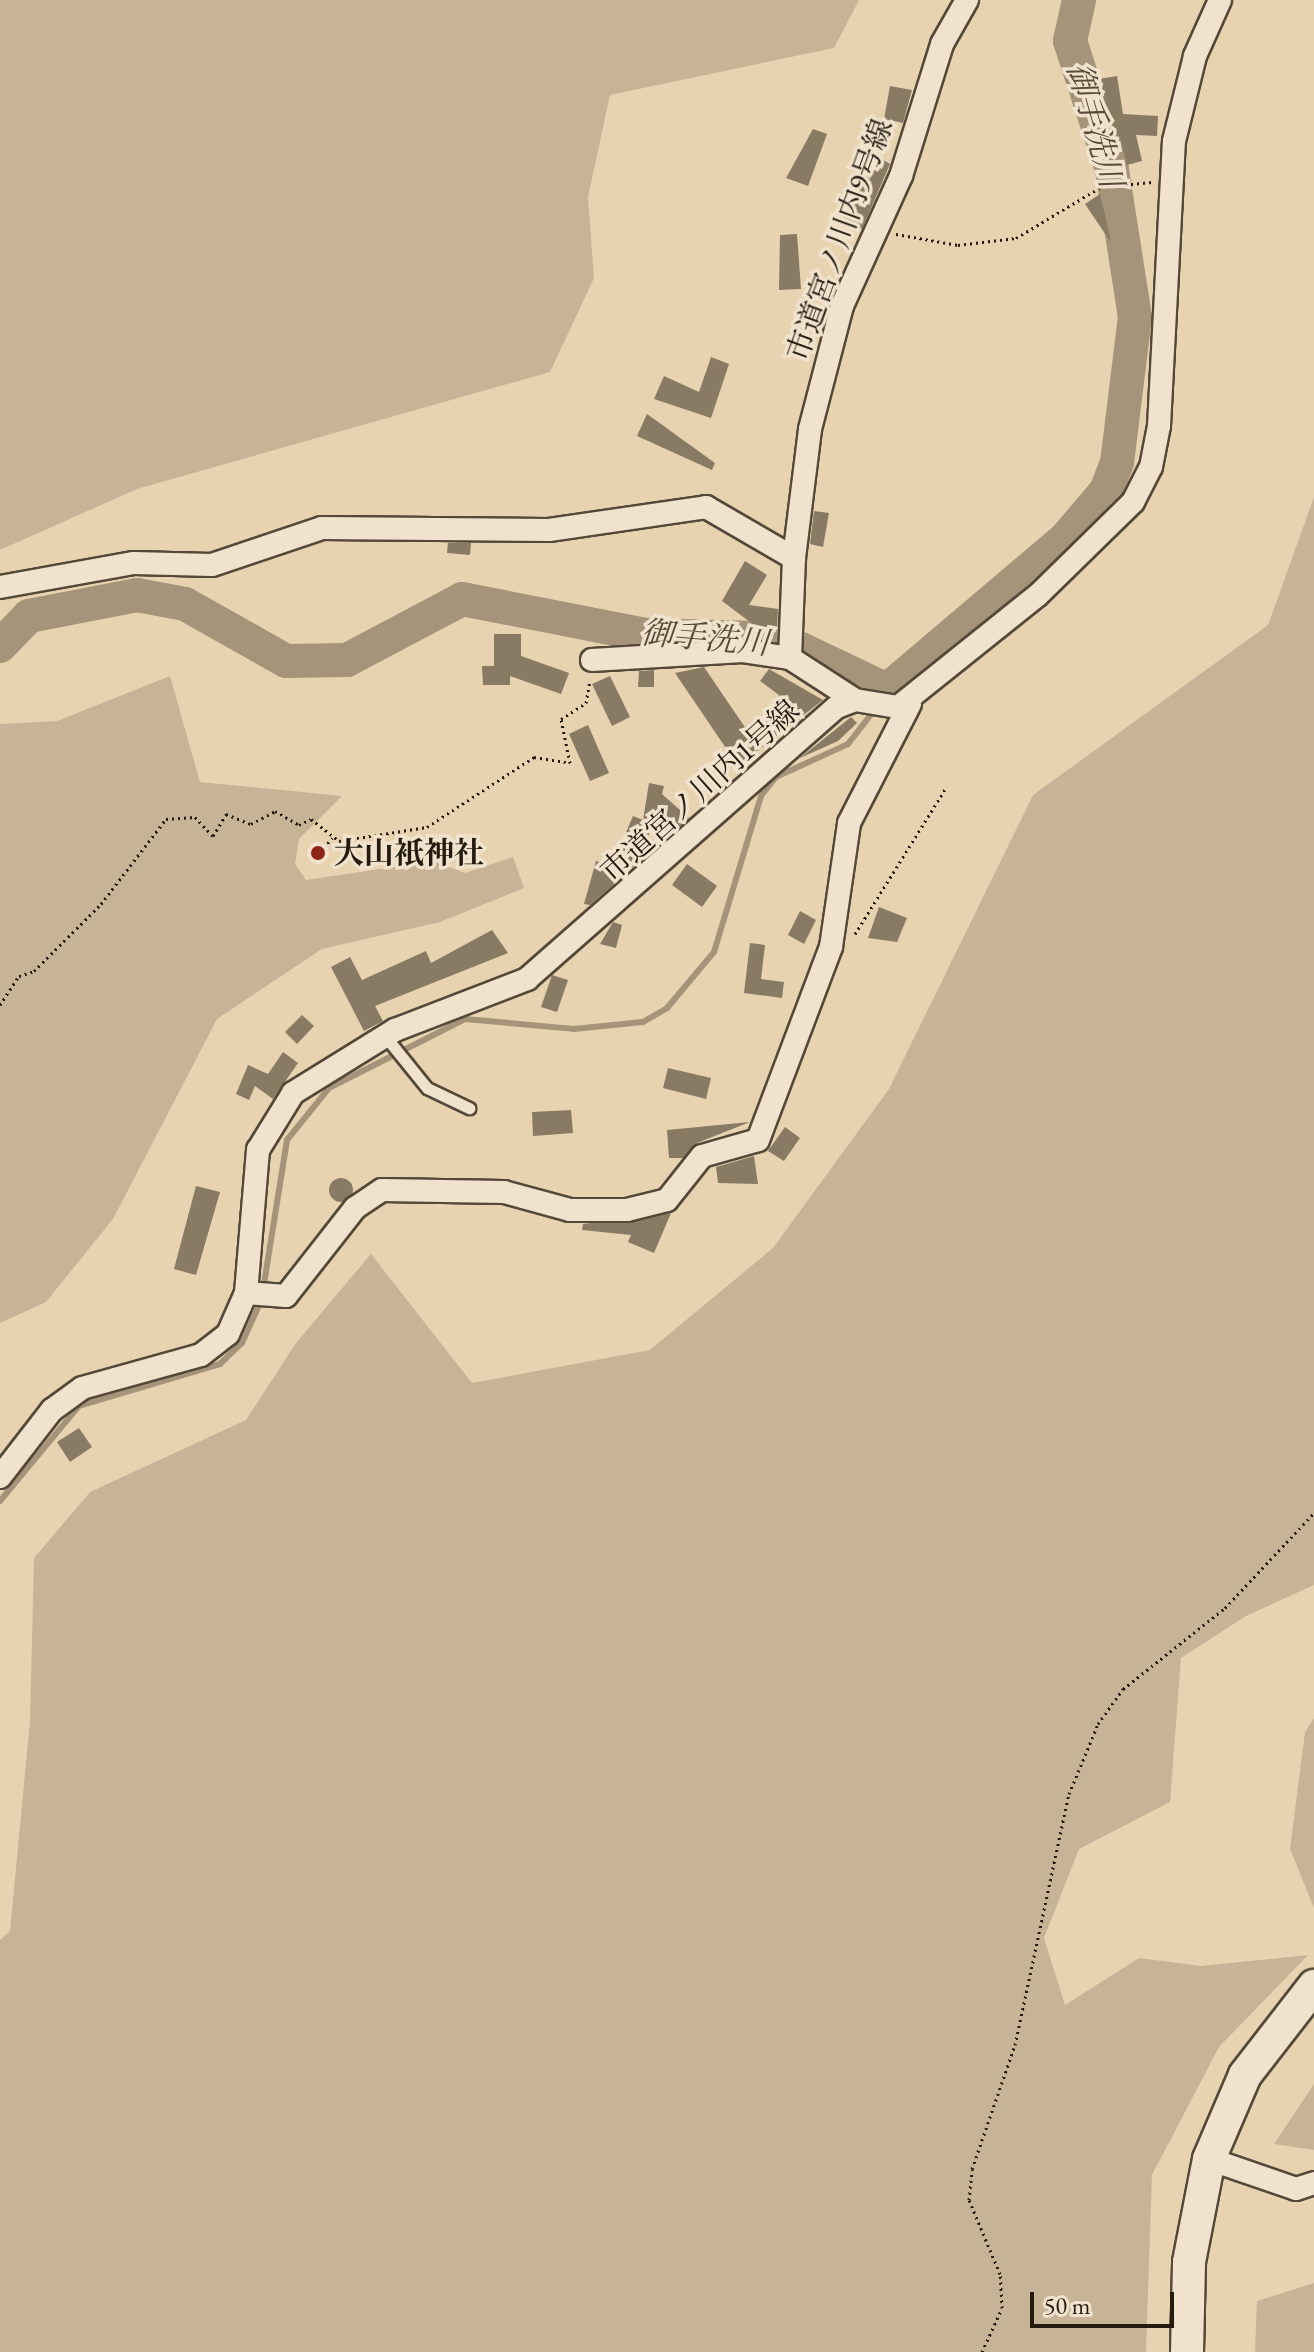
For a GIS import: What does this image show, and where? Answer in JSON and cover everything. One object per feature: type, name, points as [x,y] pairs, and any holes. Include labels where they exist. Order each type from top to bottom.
[{"type":"main road","points":[[1187,2352],[1190,2251],[1209,2159],[1245,2075],[1314,1986]]},
{"type":"street","name":"市道宮ノ川内9号線","points":[[791,650],[794,558],[817,396],[842,306],[901,176],[942,44],[967,0]]},
{"type":"street","name":"市道宮ノ川内1号線","points":[[0,1477],[52,1410],[82,1388],[211,1350],[234,1326],[255,1294],[256,1165],[269,1123],[293,1093],[387,1039],[527,979],[837,707],[866,704],[898,707],[1038,595],[1143,486],[1157,446],[1171,314],[1167,182],[1185,88],[1220,0]]},
{"type":"street","points":[[0,587],[134,563],[212,565],[322,528],[549,530],[706,507],[794,558]]},
{"type":"street","points":[[592,660],[791,650],[866,704]]},
{"type":"street","points":[[255,1294],[294,1288],[348,1215],[382,1190],[504,1192],[570,1210],[627,1210],[667,1200],[702,1156],[758,1140],[831,947],[849,823],[898,718],[935,676]]},
{"type":"street","points":[[1209,2159],[1296,2189],[1314,2183]]},
{"type":"lane","points":[[387,1039],[427,1088],[469,1108]]},
{"type":"path","points":[[875,231],[958,245],[1016,238],[1101,187],[1167,182]]},
{"type":"path","points":[[324,848],[332,838],[427,827],[534,757],[570,763],[561,719],[586,703],[592,660]]},
{"type":"path","points":[[850,946],[876,890],[927,829],[947,786]]},
{"type":"path","points":[[0,1005],[19,976],[34,971],[101,904],[166,819],[195,817],[213,836],[226,814],[251,824],[275,811],[299,825],[311,819],[332,838]]},
{"type":"path","points":[[982,2352],[1002,2308],[1000,2274],[969,2200],[972,2169],[1015,2045],[1069,1794],[1098,1724],[1123,1689],[1217,1615],[1314,1513]]},
{"type":"shaded area","points":[[0,0],[859,0],[834,48],[610,95],[588,197],[594,278],[550,372],[137,489],[0,550]]},
{"type":"shaded area","points":[[1314,497],[1314,1585],[1246,1616],[1181,1658],[1170,1802],[1079,1849],[1044,1938],[1065,2005],[1139,1958],[1201,1966],[1308,1955],[1219,2047],[1152,2175],[1146,2352],[0,2352],[0,1940],[10,1931],[30,1721],[34,1558],[90,1492],[246,1420],[296,1343],[371,1254],[472,1383],[650,1350],[773,1248],[889,1089],[1033,795],[1268,625]]},
{"type":"shaded area","points":[[170,676],[200,782],[342,796],[299,839],[295,864],[306,880],[433,861],[465,873],[513,857],[524,888],[440,922],[322,949],[217,1019],[113,1219],[46,1302],[0,1323],[0,724],[57,721]]},
{"type":"shaded area","points":[[1314,1718],[1314,1908],[1290,1849],[1305,1732]]},
{"type":"shaded area","points":[[1314,2084],[1314,2150],[1274,2144]]},
{"type":"shaded area","points":[[1314,2283],[1314,2352],[1255,2352],[1257,2301]]},
{"type":"building","points":[[1117,76],[1123,114],[1158,116],[1157,136],[1136,135],[1142,161],[1127,165],[1119,136],[1110,138],[1098,79]]},
{"type":"building","points":[[890,86],[912,90],[903,123],[884,119]]},
{"type":"building","points":[[813,129],[827,134],[808,186],[786,178]]},
{"type":"building","points":[[878,157],[890,164],[862,229],[843,217]]},
{"type":"building","points":[[1100,194],[1111,241],[1085,204]]},
{"type":"building","points":[[797,234],[801,289],[779,290],[780,235]]},
{"type":"building","points":[[711,357],[729,364],[711,418],[654,399],[664,376],[699,392]]},
{"type":"building","points":[[647,414],[715,463],[712,470],[637,436]]},
{"type":"building","points":[[814,511],[829,513],[823,547],[810,544]]},
{"type":"building","points":[[448,543],[471,543],[470,555],[447,553]]},
{"type":"building","points":[[745,561],[767,575],[749,605],[778,609],[777,630],[758,628],[722,601]]},
{"type":"building","points":[[494,634],[521,634],[521,656],[569,673],[561,694],[510,676],[510,685],[483,685],[482,666],[494,666]]},
{"type":"building","points":[[704,667],[755,742],[779,695],[760,681],[769,669],[823,700],[738,766],[675,673]]},
{"type":"building","points":[[654,670],[654,687],[638,687],[639,671]]},
{"type":"building","points":[[610,676],[630,717],[612,726],[592,684]]},
{"type":"building","points":[[851,717],[857,723],[838,741],[800,758]]},
{"type":"building","points":[[588,725],[609,773],[590,781],[569,734]]},
{"type":"building","points":[[649,783],[664,786],[662,794],[689,818],[677,829],[660,812],[632,868],[614,861],[633,816],[643,820]]},
{"type":"building","points":[[596,861],[619,868],[614,884],[590,905],[584,904]]},
{"type":"building","points":[[687,864],[717,886],[702,907],[672,885]]},
{"type":"building","points":[[879,907],[907,918],[897,942],[868,938]]},
{"type":"building","points":[[800,911],[816,920],[804,944],[788,935]]},
{"type":"building","points":[[613,922],[622,925],[616,948],[600,944]]},
{"type":"building","points":[[492,930],[508,953],[375,1006],[383,1021],[364,1031],[331,967],[350,957],[362,980],[426,951],[431,963]]},
{"type":"building","points":[[750,943],[765,945],[761,979],[784,982],[782,998],[744,993]]},
{"type":"building","points":[[552,975],[568,980],[557,1012],[541,1007]]},
{"type":"building","points":[[302,1015],[314,1026],[297,1044],[285,1032]]},
{"type":"building","points":[[283,1052],[298,1063],[273,1099],[255,1086],[249,1100],[236,1094],[248,1065],[268,1074]]},
{"type":"building","points":[[668,1068],[711,1078],[706,1099],[663,1088]]},
{"type":"building","points":[[571,1110],[573,1133],[533,1136],[532,1112]]},
{"type":"building","points":[[750,1122],[697,1143],[683,1158],[669,1158],[667,1130]]},
{"type":"building","points":[[785,1127],[800,1138],[784,1161],[768,1151]]},
{"type":"building","points":[[754,1156],[758,1184],[718,1183],[716,1167]]},
{"type":"building","points":[[341,1178],[350,1181],[353,1190],[350,1199],[341,1202],[332,1199],[329,1190],[332,1181]]},
{"type":"building","points":[[196,1186],[220,1192],[196,1275],[174,1269]]},
{"type":"building","points":[[671,1213],[654,1253],[628,1242],[631,1235],[582,1230],[583,1224]]},
{"type":"building","points":[[79,1428],[92,1447],[70,1462],[57,1442]]},
{"type":"waterway","name":"御手洗川","points":[[0,646],[29,616],[137,595],[185,604],[286,661],[347,660],[462,599],[645,635],[757,638],[801,649],[887,690],[1066,538],[1106,491],[1117,463],[1135,317],[1112,170],[1070,41],[1079,0]]},
{"type":"waterway","points":[[263,1290],[287,1140],[329,1088],[465,1019],[574,1029],[643,1022],[667,1008],[714,952],[761,796],[776,777],[848,744],[876,708]]},
{"type":"waterway","points":[[0,1501],[79,1406],[220,1364],[242,1343],[261,1301]]},
{"type":"place","name":"大山衹神社","points":[[318,853]]}]
